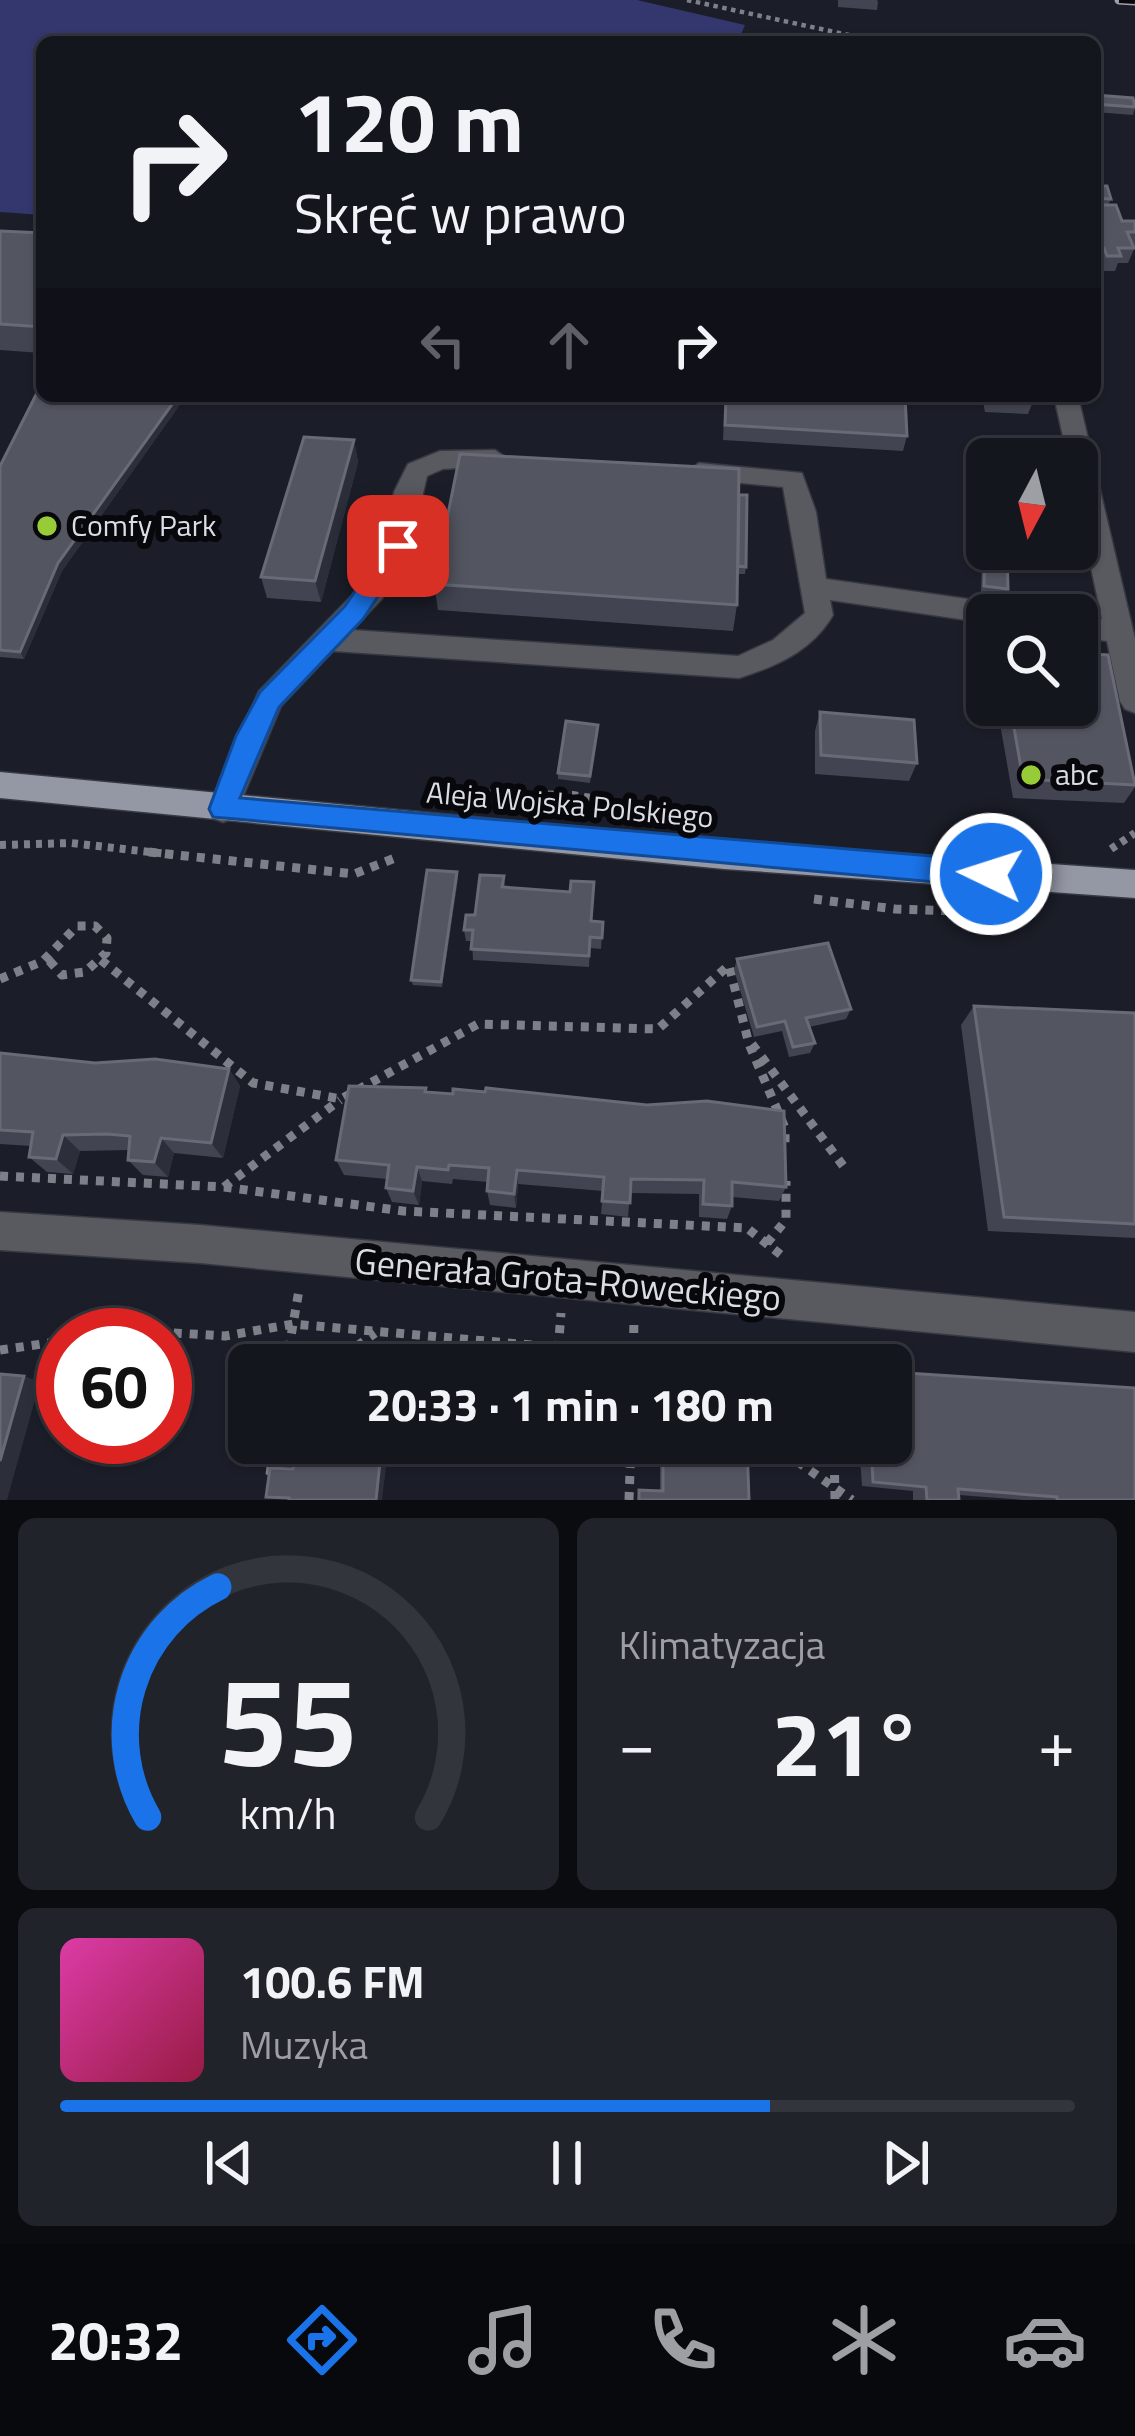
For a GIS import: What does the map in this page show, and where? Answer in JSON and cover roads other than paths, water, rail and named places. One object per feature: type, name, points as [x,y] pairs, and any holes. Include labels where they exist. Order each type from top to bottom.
[{"type":"main road","name":"Aleja Wojska Polskiego","points":[[0,785],[724,855],[1135,884]]},
{"type":"street","points":[[1067,402],[1135,701]]},
{"type":"street","points":[[223,809],[249,736],[269,699],[372,592],[398,546],[417,470],[440,460],[524,460]]},
{"type":"street","points":[[330,640],[739,667],[804,636],[819,615],[805,508],[793,478],[681,471]]},
{"type":"street","points":[[812,587],[966,610]]},
{"type":"street","points":[[1098,629],[1119,632]]},
{"type":"street","name":"Generała Grota-Roweckiego","points":[[0,1231],[305,1254],[1135,1332]]},
{"type":"railway","points":[[1119,0],[1135,1]]},
{"type":"place","name":"Comfy Park","points":[[47,526]]},
{"type":"place","name":"abc","points":[[1031,775]]}]
